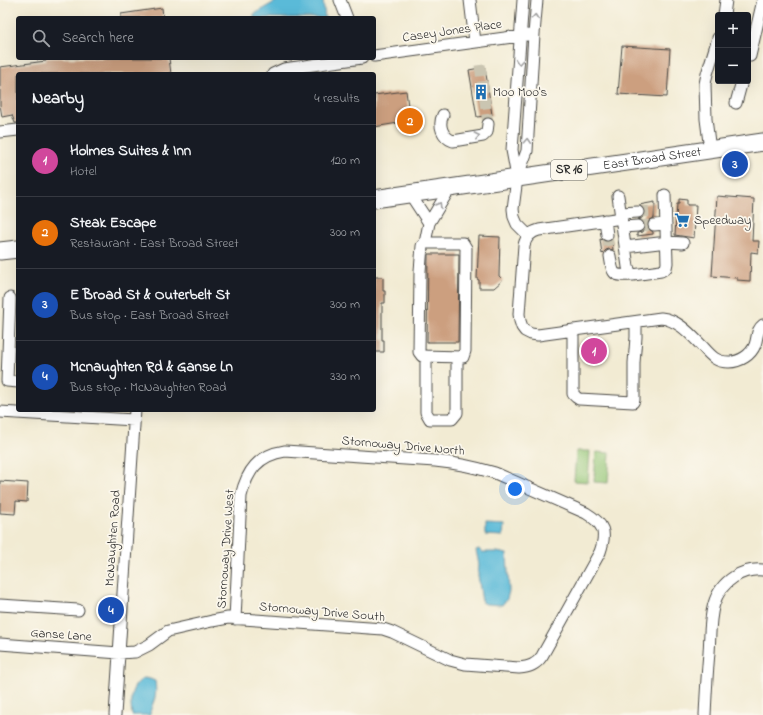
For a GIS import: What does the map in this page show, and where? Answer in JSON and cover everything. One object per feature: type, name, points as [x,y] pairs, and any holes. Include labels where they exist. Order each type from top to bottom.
[{"type":"highway","name":"East Broad Street","points":[[376,198],[763,142]]},
{"type":"highway","points":[[0,251],[16,249]]},
{"type":"street","points":[[340,0],[346,16]]},
{"type":"street","points":[[470,0],[475,42]]},
{"type":"street","points":[[517,178],[512,150],[523,0]]},
{"type":"street","points":[[528,235],[517,224],[513,209],[517,178],[527,151],[537,0]]},
{"type":"street","points":[[724,12],[726,0]]},
{"type":"street","points":[[751,48],[762,0]]},
{"type":"street","name":"Casey Jones Place","points":[[376,56],[534,34]]},
{"type":"street","points":[[710,150],[706,118],[705,84],[706,74],[715,48]]},
{"type":"street","points":[[277,72],[284,69],[314,69],[350,60]]},
{"type":"street","points":[[736,103],[741,84]]},
{"type":"street","points":[[443,115],[441,122],[443,133],[445,137],[453,140],[483,136],[487,132],[488,124]]},
{"type":"street","points":[[0,132],[16,130]]},
{"type":"street","points":[[425,243],[463,243],[466,248],[465,351],[463,357],[422,356],[419,352],[420,271],[422,246],[425,243],[429,223],[450,188]]},
{"type":"street","points":[[410,194],[429,223]]},
{"type":"street","points":[[610,256],[612,270],[616,274],[633,275],[661,271],[666,268],[666,224],[660,210],[665,195]]},
{"type":"street","points":[[618,196],[628,267],[633,275]]},
{"type":"street","points":[[622,220],[638,212]]},
{"type":"street","points":[[605,220],[607,235]]},
{"type":"street","points":[[638,226],[622,220],[605,220],[539,230],[528,235],[524,245],[519,314],[522,327],[525,331],[538,335],[660,318],[667,319],[676,322],[704,348],[708,355],[721,362],[735,362],[742,359],[752,351],[756,344],[758,329],[763,325]]},
{"type":"street","points":[[654,225],[666,224]]},
{"type":"street","points":[[625,247],[666,242],[683,243]]},
{"type":"street","points":[[10,298],[7,381],[16,382]]},
{"type":"street","points":[[573,330],[572,394],[579,399],[633,402],[636,322]]},
{"type":"street","points":[[426,356],[426,412],[430,419],[452,419],[457,413],[457,357]]},
{"type":"street","points":[[0,412],[135,415]]},
{"type":"street","name":"McNaughten Road","points":[[115,715],[135,415]]},
{"type":"street","name":"Stornoway Drive North","points":[[259,461],[275,452],[285,451],[450,462],[473,466],[495,473],[586,513],[596,519],[604,534],[604,541],[600,552],[542,656]]},
{"type":"street","name":"Stornoway Drive West","points":[[236,619],[241,496],[247,477],[259,461]]},
{"type":"street","points":[[705,715],[712,612],[715,600],[723,585],[740,574],[750,571],[763,570]]},
{"type":"street","points":[[0,604],[78,610]]},
{"type":"street","name":"Stornoway Drive South","points":[[120,653],[135,652],[149,645],[168,631],[228,618],[383,629],[444,657],[466,664],[519,668],[528,667],[535,664],[542,656]]},
{"type":"street","name":"Ganse Lane","points":[[0,644],[120,653]]},
{"type":"green space","points":[[576,451],[590,451],[588,482],[574,481]]},
{"type":"green space","points":[[596,452],[610,453],[608,483],[594,482]]},
{"type":"water","points":[[278,0],[323,0],[325,16],[254,16],[254,14]]},
{"type":"water","points":[[485,524],[504,525],[503,536],[485,535]]},
{"type":"water","points":[[479,549],[482,552],[507,554],[509,591],[507,599],[502,605],[486,604],[482,602],[478,575],[479,565],[476,550]]},
{"type":"water","points":[[144,678],[155,681],[155,698],[150,715],[132,715],[131,699],[133,689]]},
{"type":"building","points":[[162,8],[163,16],[121,16],[121,14]]},
{"type":"building","points":[[622,46],[670,49],[667,97],[618,94]]},
{"type":"building","points":[[169,60],[171,72],[16,72],[16,123],[12,115],[2,117],[0,105],[0,67],[46,61]]},
{"type":"building","name":"Moo Moo's","points":[[485,67],[492,115],[477,117],[469,70]]},
{"type":"building","points":[[406,91],[410,121],[376,127],[376,95]]},
{"type":"building","points":[[717,196],[754,199],[752,241],[759,241],[758,253],[751,252],[750,281],[737,280],[737,278],[712,276]]},
{"type":"building","points":[[679,199],[687,200],[687,205],[696,205],[694,238],[675,235],[677,204],[679,204]]},
{"type":"building","points":[[655,202],[654,218],[648,222],[647,225],[653,234],[637,236],[637,233],[642,232],[645,226],[644,222],[638,219],[642,218],[645,212],[644,208],[639,205]]},
{"type":"building","points":[[479,236],[500,237],[499,276],[503,280],[494,288],[479,288],[479,280],[477,279]]},
{"type":"building","points":[[600,239],[608,242],[612,240],[613,250],[606,250],[602,254]]},
{"type":"building","points":[[428,254],[459,254],[458,342],[427,342]]},
{"type":"building","points":[[376,277],[383,277],[383,291],[385,291],[385,303],[382,303],[382,340],[384,340],[384,352],[376,352]]},
{"type":"building","points":[[0,481],[28,483],[27,502],[16,501],[15,514],[0,513]]},
{"type":"tunnel","points":[[480,65],[488,124]]},
{"type":"tunnel","points":[[638,212],[655,211]]},
{"type":"tunnel","points":[[638,226],[654,225]]},
{"type":"tunnel","points":[[607,235],[610,256]]},
{"type":"place","name":"Moo Moo's","points":[[481,92]]},
{"type":"place","name":"Steak Escape","points":[[410,121]]},
{"type":"place","name":"E Broad St & Outerbelt St","points":[[735,164]]},
{"type":"place","name":"Speedway","points":[[682,220]]},
{"type":"place","name":"Holmes Suites & Inn","points":[[594,351]]},
{"type":"place","name":"Mcnaughten Rd & Ganse Ln","points":[[111,610]]}]
